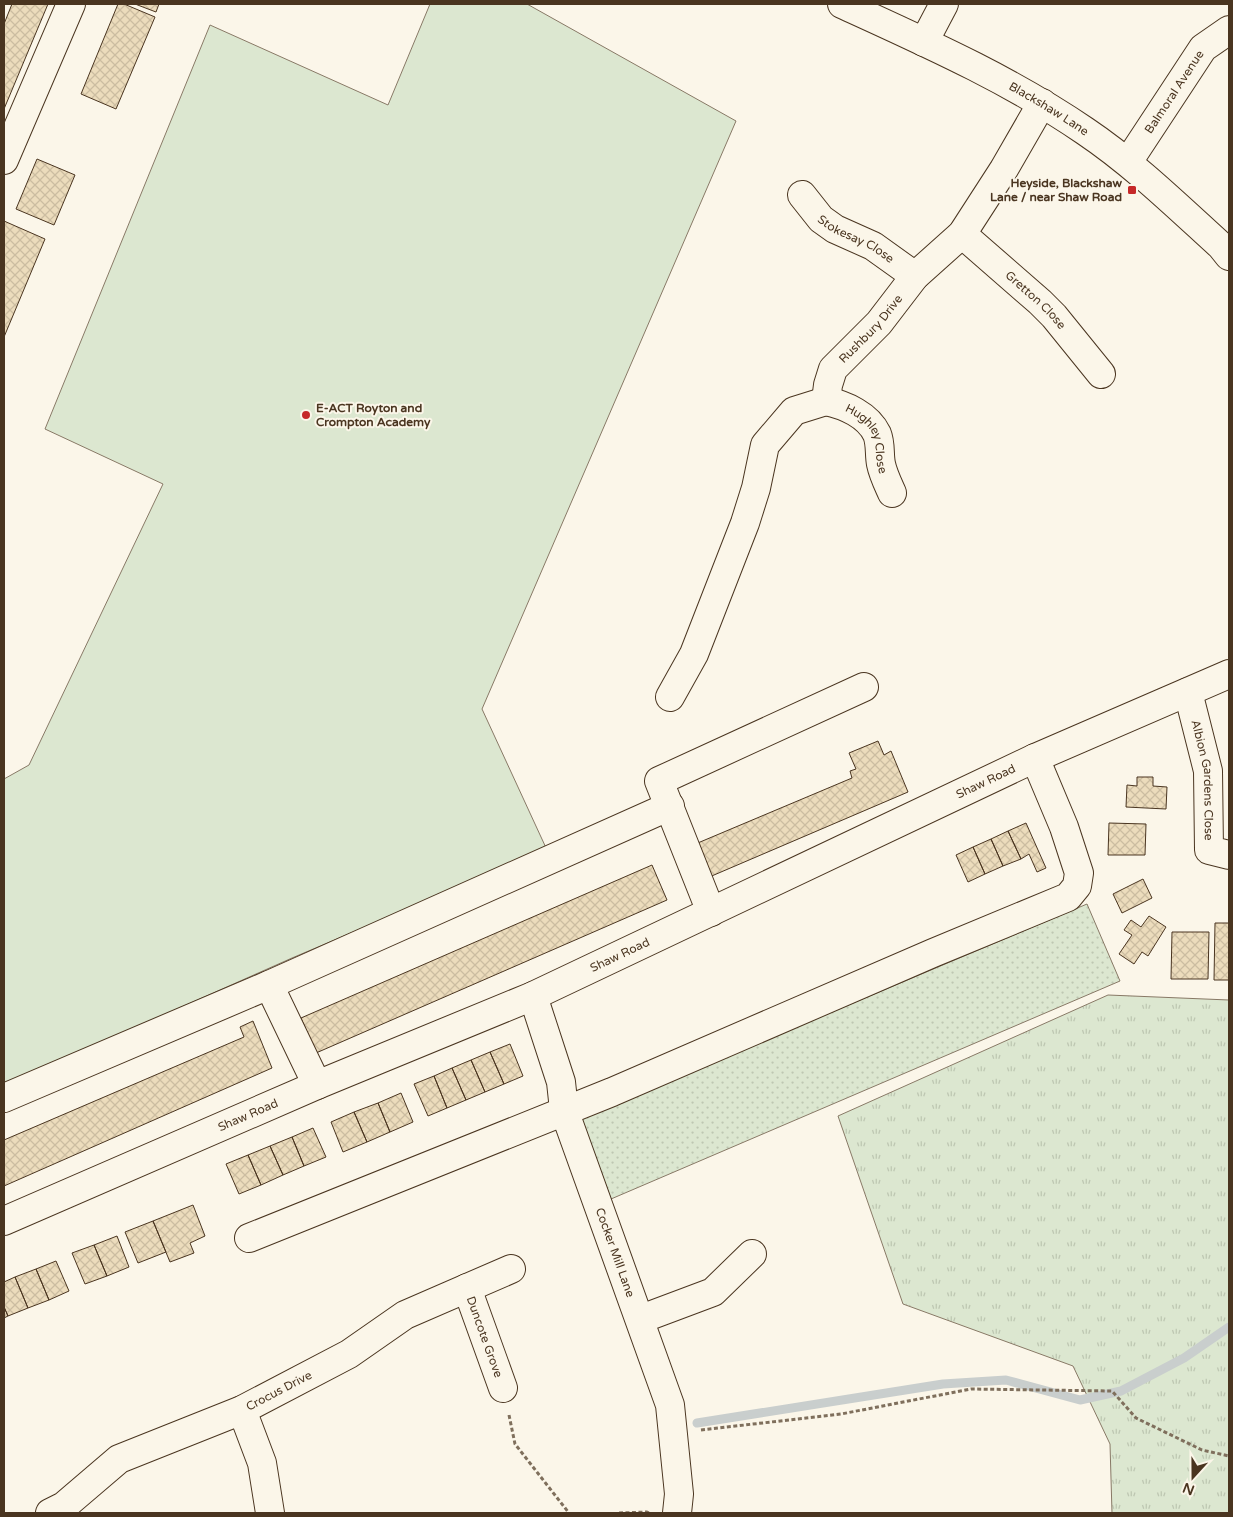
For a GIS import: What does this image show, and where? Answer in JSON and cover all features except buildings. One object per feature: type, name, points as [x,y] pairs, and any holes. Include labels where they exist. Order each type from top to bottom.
[{"type":"street","points":[[4,160],[71,4]]},
{"type":"street","name":"Blackshaw Lane","points":[[842,4],[987,72],[1042,103],[1128,162],[1221,246],[1229,256]]},
{"type":"street","points":[[924,42],[944,4]]},
{"type":"street","name":"Balmoral Avenue","points":[[1128,162],[1204,48],[1229,30]]},
{"type":"street","name":"Rushbury Drive","points":[[826,401],[833,369],[879,323],[915,276],[962,234],[1004,169],[1042,103]]},
{"type":"street","name":"Stokesay Close","points":[[802,195],[821,219],[835,229],[873,246],[915,276]]},
{"type":"street","name":"Gretton Close","points":[[962,234],[1054,316],[1101,374]]},
{"type":"street","points":[[670,697],[694,654],[745,523],[756,488],[765,445],[794,410],[826,401]]},
{"type":"street","name":"Hughley Close","points":[[826,401],[840,404],[852,410],[865,419],[876,433],[881,463],[892,494]]},
{"type":"street","name":"Shaw Road","points":[[4,1221],[317,1085],[533,996],[1035,758],[1229,674]]},
{"type":"street","points":[[711,912],[659,781],[864,687]]},
{"type":"street","name":"Albion Gardens Close","points":[[1188,692],[1208,771],[1209,850],[1229,856]]},
{"type":"street","points":[[249,1238],[612,1092],[924,956],[1068,897],[1077,886],[1079,873],[1064,827],[1035,758]]},
{"type":"street","points":[[4,1098],[268,985],[670,806]]},
{"type":"street","points":[[268,985],[317,1085]]},
{"type":"street","name":"Cocker Mill Lane","points":[[533,996],[561,1082],[564,1110],[641,1319],[670,1405],[679,1494],[677,1513]]},
{"type":"street","points":[[641,1319],[713,1292],[752,1254]]},
{"type":"street","name":"Crocus Drive","points":[[50,1513],[64,1506],[119,1459],[242,1410],[349,1354],[405,1315],[511,1269]]},
{"type":"street","name":"Duncote Grove","points":[[466,1288],[503,1388]]},
{"type":"street","points":[[242,1410],[262,1463],[270,1513]]},
{"type":"path","points":[[503,1388],[515,1444],[569,1513]]},
{"type":"path","points":[[673,1433],[841,1414],[971,1389],[1112,1391],[1136,1418],[1202,1450],[1229,1456]]},
{"type":"path","points":[[619,1513],[649,1513]]},
{"type":"green space","name":"E-ACT Royton and Crompton Academy","points":[[430,4],[527,4],[736,121],[482,709],[547,850],[292,958],[4,1086],[4,779],[29,765],[163,484],[45,429],[210,25],[388,105]]},
{"type":"green space","points":[[1087,904],[1120,981],[611,1199],[581,1118]]},
{"type":"green space","points":[[1108,995],[1229,1000],[1229,1513],[1112,1513],[1110,1444],[1073,1366],[903,1304],[838,1116]]},
{"type":"waterway","points":[[697,1423],[943,1384],[1006,1380],[1080,1400],[1121,1391],[1184,1358],[1229,1327]]},
{"type":"place","name":"Heyside, Blackshaw Lane / near Shaw Road","points":[[1132,190]]},
{"type":"place","name":"E-ACT Royton and Crompton Academy","points":[[306,415]]}]
